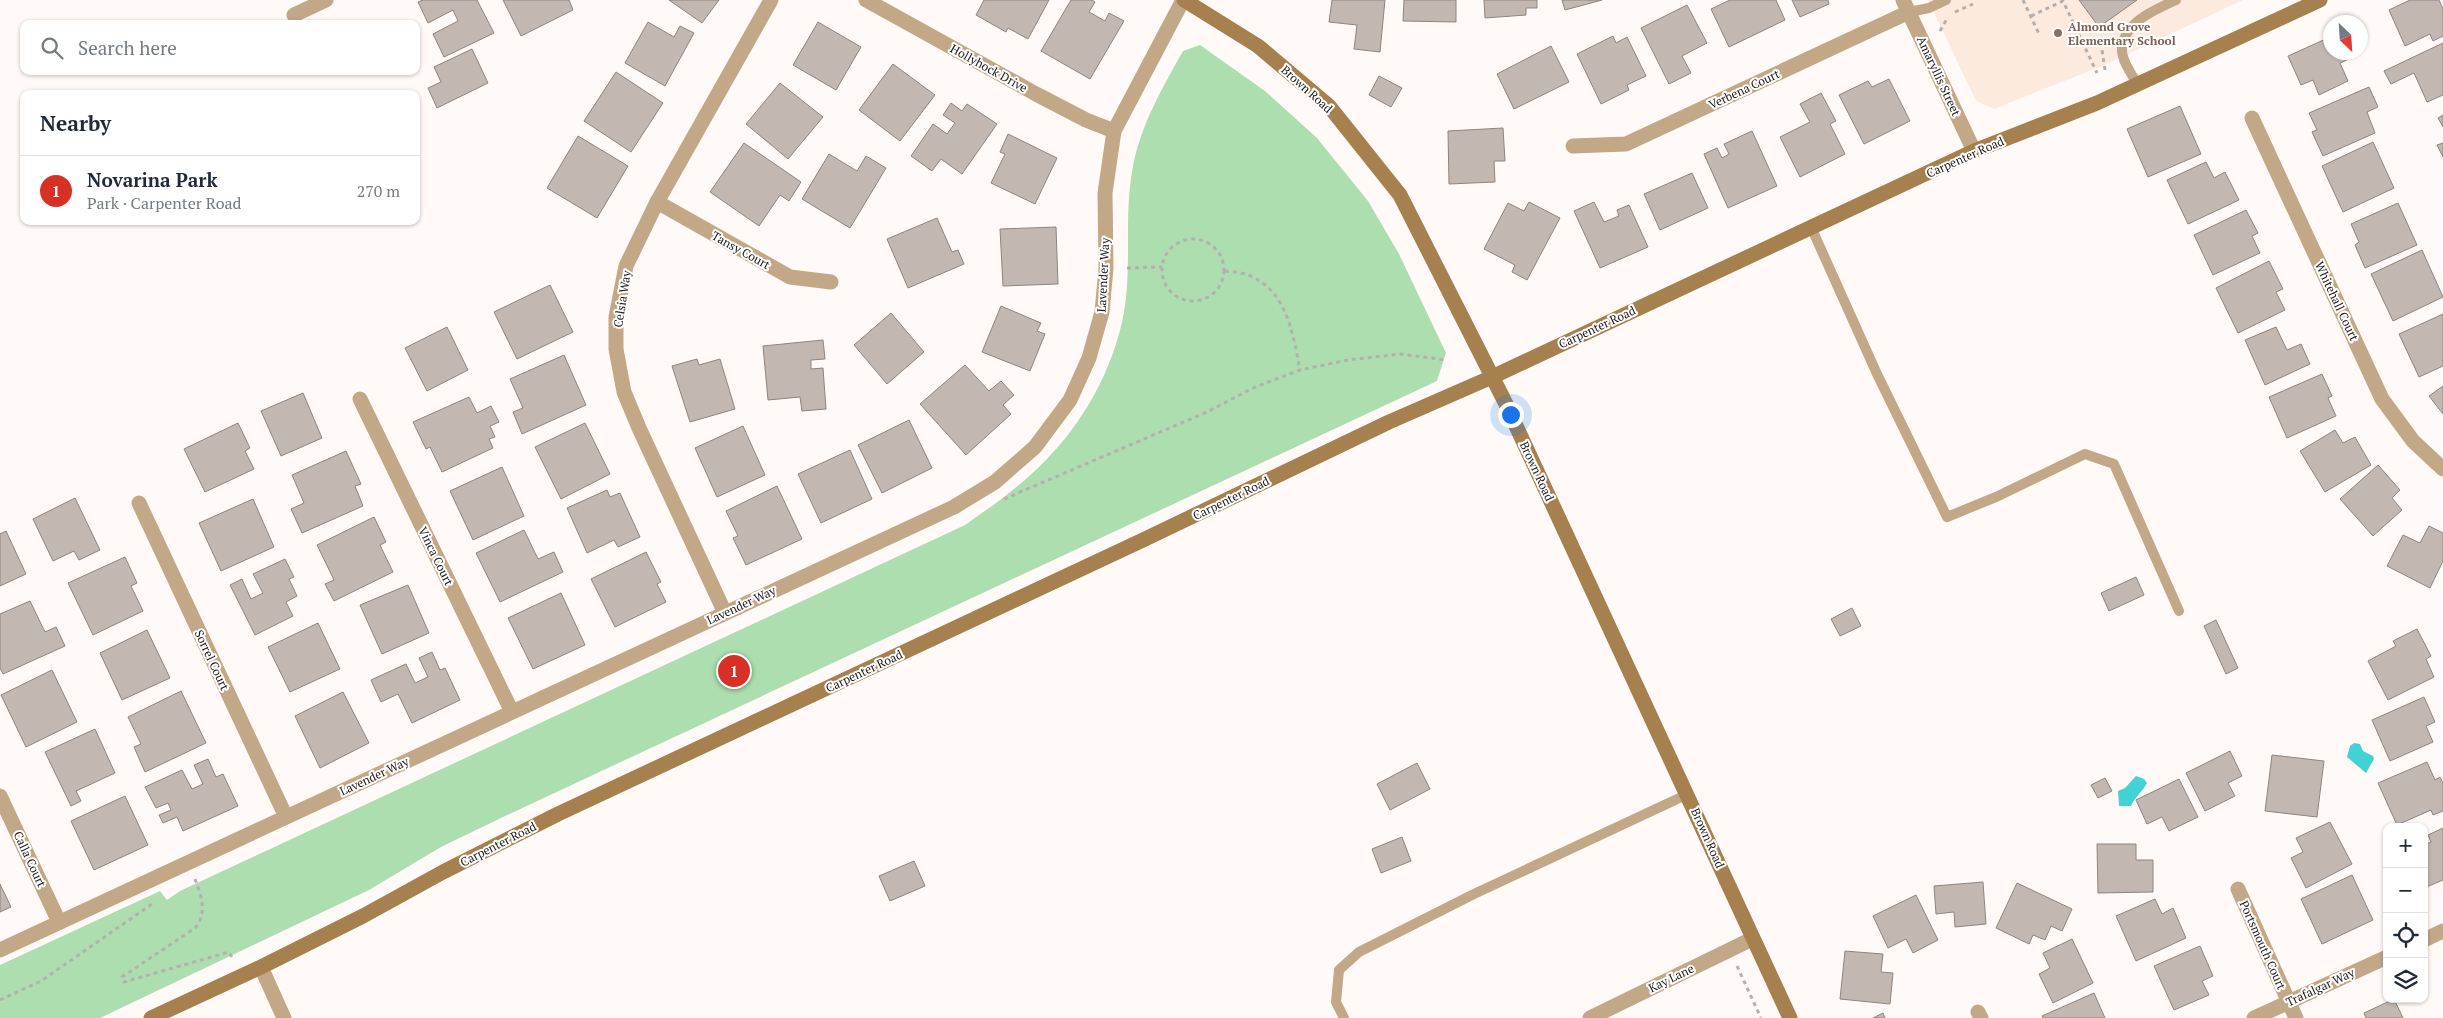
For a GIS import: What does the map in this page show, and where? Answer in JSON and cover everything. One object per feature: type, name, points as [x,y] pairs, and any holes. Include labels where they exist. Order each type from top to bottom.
[{"type":"street","points":[[294,16],[326,0]]},
{"type":"street","name":"Celsia Way","points":[[725,613],[624,392],[616,349],[616,317],[626,266],[657,202],[771,0]]},
{"type":"street","name":"Hollyhock Drive","points":[[866,0],[1036,94],[1086,120],[1114,131]]},
{"type":"street","name":"Lavender Way","points":[[0,950],[954,507],[995,482],[1035,447],[1070,400],[1089,358],[1102,312],[1106,268],[1105,193],[1114,131],[1183,0]]},
{"type":"street","name":"Brown Road","points":[[1183,0],[1258,46],[1329,106],[1400,195],[1505,402],[1790,1018]]},
{"type":"street","name":"Carpenter Road","points":[[151,1018],[261,967],[550,818],[1081,570],[1389,422],[1492,377],[1974,151],[2138,85],[2320,0]]},
{"type":"street","name":"Verbena Court","points":[[1573,146],[1626,144],[1906,6]]},
{"type":"street","name":"Amaryllis Street","points":[[1906,6],[1974,151]]},
{"type":"street","name":"Whitehall Court","points":[[2252,118],[2382,399],[2412,441],[2443,469]]},
{"type":"street","name":"Tansy Court","points":[[657,202],[790,277],[831,282]]},
{"type":"street","name":"Vinca Court","points":[[360,398],[512,712]]},
{"type":"street","name":"Sorrel Court","points":[[139,503],[286,817]]},
{"type":"street","name":"Calla Court","points":[[0,796],[59,922]]},
{"type":"street","name":"Portsmouth Court","points":[[2238,888],[2296,1018]]},
{"type":"street","points":[[2428,938],[2443,931]]},
{"type":"street","name":"Kay Lane","points":[[1590,1018],[1752,939]]},
{"type":"street","name":"Trafalgar Way","points":[[2254,1018],[2385,958]]},
{"type":"street","points":[[261,967],[284,1018]]},
{"type":"lane","points":[[1906,6],[1930,8],[1946,0]]},
{"type":"lane","points":[[2138,85],[2125,61],[2122,49],[2129,29],[2148,13],[2176,0]]},
{"type":"lane","points":[[1811,227],[1877,374],[1947,517],[1996,497],[2085,454],[2114,464],[2179,611]]},
{"type":"lane","points":[[1344,1018],[1336,1002],[1339,970],[1358,952],[1474,894],[1688,794]]},
{"type":"path","points":[[2023,0],[2040,34]]},
{"type":"path","points":[[2031,16],[2063,0],[2097,73]]},
{"type":"path","points":[[1199,238],[1210,242],[1218,250],[1225,271],[1216,292],[1201,300],[1187,301],[1176,297],[1168,289],[1162,276],[1162,259],[1176,242],[1199,238]]},
{"type":"path","points":[[1127,268],[1162,268]]},
{"type":"path","points":[[1225,271],[1249,275],[1275,293],[1291,323],[1300,370]]},
{"type":"path","points":[[999,501],[1024,492],[1207,412],[1253,388],[1300,370],[1348,360],[1401,354],[1446,360]]},
{"type":"path","points":[[195,878],[203,907],[200,922],[195,928],[122,977],[124,982],[229,952],[233,959]]},
{"type":"path","points":[[0,1000],[42,981],[155,902]]},
{"type":"path","points":[[1730,950],[1761,1018]]},
{"type":"shaded area","name":"Almond Grove Elementary School","points":[[1928,0],[2243,0],[2102,66],[1994,109],[1976,101]]},
{"type":"green space","points":[[1200,45],[1265,91],[1317,138],[1368,201],[1399,254],[1446,353],[1437,381],[503,817],[441,847],[369,890],[100,1018],[0,1018],[0,965],[160,891],[167,900],[180,891],[965,525],[1015,488],[1042,464],[1071,431],[1095,394],[1113,354],[1124,312],[1128,277],[1128,207],[1135,156],[1145,125],[1183,51]]},
{"type":"water","points":[[2354,743],[2360,744],[2363,751],[2373,756],[2374,759],[2366,773],[2347,757],[2350,746]]},
{"type":"water","points":[[2136,776],[2144,779],[2147,783],[2131,806],[2119,806],[2118,791],[2125,788]]},
{"type":"building","points":[[423,0],[477,0],[494,33],[444,57],[433,34],[458,21],[453,10],[428,23],[418,2]]},
{"type":"building","points":[[503,0],[569,0],[573,10],[521,36]]},
{"type":"building","points":[[669,0],[719,0],[702,23]]},
{"type":"building","points":[[984,0],[1049,0],[1028,39],[1008,28],[1006,32],[976,15]]},
{"type":"building","points":[[1071,0],[1092,0],[1095,2],[1089,12],[1105,21],[1109,13],[1124,21],[1090,79],[1041,51]]},
{"type":"building","points":[[1332,0],[1385,0],[1380,52],[1354,49],[1357,25],[1329,22]]},
{"type":"building","points":[[1404,0],[1456,0],[1456,22],[1403,21]]},
{"type":"building","points":[[1484,0],[1537,0],[1537,8],[1526,8],[1526,15],[1485,18]]},
{"type":"building","points":[[1562,0],[1602,0],[1565,10]]},
{"type":"building","points":[[1730,0],[1776,0],[1785,20],[1729,47],[1711,9]]},
{"type":"building","points":[[1792,0],[1828,0],[1829,4],[1800,17]]},
{"type":"building","points":[[2079,0],[2137,0],[2099,27]]},
{"type":"building","points":[[2410,0],[2439,0],[2443,9],[2443,36],[2433,41],[2430,34],[2405,46],[2389,10]]},
{"type":"building","points":[[1687,5],[1707,43],[1682,56],[1691,73],[1669,84],[1641,28]]},
{"type":"building","points":[[648,22],[674,37],[680,26],[694,33],[665,86],[625,63]]},
{"type":"building","points":[[818,22],[861,47],[836,90],[793,65]]},
{"type":"building","points":[[1613,36],[1616,43],[1627,37],[1646,76],[1627,85],[1629,90],[1601,104],[1577,54]]},
{"type":"building","points":[[2323,40],[2323,60],[2347,60],[2340,63],[2348,81],[2319,95],[2313,80],[2301,85],[2288,56]]},
{"type":"building","points":[[2443,43],[2443,95],[2427,102],[2414,73],[2391,84],[2384,71]]},
{"type":"building","points":[[1551,46],[1569,82],[1514,109],[1497,74]]},
{"type":"building","points":[[472,49],[488,83],[437,108],[428,88],[441,82],[434,67]]},
{"type":"building","points":[[893,64],[935,95],[900,141],[859,110]]},
{"type":"building","points":[[616,72],[663,103],[631,152],[584,121]]},
{"type":"building","points":[[1379,76],[1402,88],[1391,107],[1369,95]]},
{"type":"building","points":[[1889,79],[1910,121],[1864,144],[1839,95],[1868,81],[1872,87]]},
{"type":"building","points":[[780,83],[823,117],[788,159],[746,124]]},
{"type":"building","points":[[2369,87],[2378,107],[2367,112],[2375,133],[2323,156],[2312,132],[2317,130],[2309,113]]},
{"type":"building","points":[[1821,93],[1836,121],[1830,124],[1845,154],[1800,177],[1780,137],[1810,122],[1800,104]]},
{"type":"building","points":[[951,103],[962,111],[967,104],[997,124],[962,174],[941,159],[932,171],[911,156],[933,124],[947,134],[955,123],[943,115]]},
{"type":"building","points":[[2180,106],[2201,154],[2148,177],[2127,129]]},
{"type":"building","points":[[2443,115],[2443,127],[2438,118]]},
{"type":"building","points":[[1503,128],[1505,161],[1494,161],[1495,182],[1449,184],[1448,131]]},
{"type":"building","points":[[1752,131],[1777,186],[1728,208],[1704,154],[1717,148],[1722,158],[1729,154],[1724,144]]},
{"type":"building","points":[[1008,134],[1057,158],[1035,204],[991,183],[1005,154],[1000,152]]},
{"type":"building","points":[[578,136],[628,166],[597,218],[547,188]]},
{"type":"building","points":[[2373,142],[2394,188],[2343,212],[2322,166]]},
{"type":"building","points":[[744,143],[801,182],[789,201],[780,195],[759,226],[710,192]]},
{"type":"building","points":[[2443,143],[2443,157],[2437,145]]},
{"type":"building","points":[[829,154],[857,171],[866,156],[886,168],[850,228],[802,199]]},
{"type":"building","points":[[2206,162],[2214,178],[2225,172],[2239,200],[2188,224],[2167,180]]},
{"type":"building","points":[[1692,173],[1708,208],[1660,230],[1644,194]]},
{"type":"building","points":[[1529,202],[1560,218],[1527,280],[1512,272],[1515,265],[1484,249],[1508,203],[1524,211]]},
{"type":"building","points":[[1594,202],[1604,222],[1619,216],[1617,210],[1629,205],[1648,247],[1600,268],[1574,211]]},
{"type":"building","points":[[2398,203],[2417,245],[2365,268],[2355,245],[2359,242],[2351,224]]},
{"type":"building","points":[[2246,210],[2258,233],[2252,236],[2260,253],[2213,275],[2194,235]]},
{"type":"building","points":[[937,218],[952,252],[958,250],[964,264],[908,288],[887,239]]},
{"type":"building","points":[[1056,227],[1058,284],[1003,286],[1000,229]]},
{"type":"building","points":[[2422,250],[2443,297],[2393,321],[2371,274]]},
{"type":"building","points":[[2269,261],[2283,289],[2276,292],[2285,310],[2238,333],[2216,288]]},
{"type":"building","points":[[550,285],[573,332],[517,359],[494,312]]},
{"type":"building","points":[[1001,306],[1041,323],[1037,331],[1045,334],[1030,371],[982,352]]},
{"type":"building","points":[[891,313],[924,352],[887,384],[854,345]]},
{"type":"building","points":[[2443,314],[2443,366],[2419,377],[2399,334]]},
{"type":"building","points":[[447,327],[468,370],[427,391],[405,348]]},
{"type":"building","points":[[2276,327],[2287,350],[2301,344],[2310,364],[2265,385],[2245,340]]},
{"type":"building","points":[[823,340],[825,359],[811,360],[811,369],[823,368],[826,409],[802,411],[800,397],[768,400],[763,346]]},
{"type":"building","points":[[564,355],[586,405],[522,434],[513,412],[523,408],[510,379]]},
{"type":"building","points":[[697,359],[699,365],[720,359],[735,409],[690,422],[672,366]]},
{"type":"building","points":[[965,365],[989,391],[1001,381],[1014,395],[1003,405],[1011,414],[966,455],[920,404]]},
{"type":"building","points":[[2322,374],[2332,396],[2328,398],[2336,416],[2287,438],[2269,397]]},
{"type":"building","points":[[2443,386],[2443,414],[2429,396]]},
{"type":"building","points":[[303,393],[322,438],[281,456],[261,411]]},
{"type":"building","points":[[469,397],[477,413],[491,406],[499,422],[490,426],[495,437],[489,439],[493,448],[442,472],[430,447],[426,449],[413,422]]},
{"type":"building","points":[[909,420],[932,468],[882,493],[858,445]]},
{"type":"building","points":[[238,423],[250,448],[245,451],[254,469],[205,492],[184,449]]},
{"type":"building","points":[[585,423],[610,474],[561,499],[535,447]]},
{"type":"building","points":[[743,426],[765,475],[717,497],[695,448]]},
{"type":"building","points":[[2335,430],[2343,443],[2355,437],[2371,465],[2325,492],[2300,451]]},
{"type":"building","points":[[850,450],[872,499],[821,523],[798,474]]},
{"type":"building","points":[[346,451],[361,484],[355,486],[363,506],[302,533],[291,509],[304,503],[292,475]]},
{"type":"building","points":[[2378,465],[2400,490],[2392,498],[2402,510],[2373,536],[2340,499]]},
{"type":"building","points":[[502,467],[524,516],[473,540],[450,491]]},
{"type":"building","points":[[777,486],[802,539],[746,565],[733,538],[738,536],[726,511]]},
{"type":"building","points":[[607,490],[610,497],[620,493],[640,537],[618,547],[614,540],[587,553],[567,508]]},
{"type":"building","points":[[75,498],[100,550],[79,560],[74,551],[53,561],[33,519]]},
{"type":"building","points":[[253,499],[274,547],[221,571],[199,523]]},
{"type":"building","points":[[374,517],[386,542],[380,545],[393,572],[334,601],[325,584],[334,580],[317,545]]},
{"type":"building","points":[[2429,526],[2443,533],[2443,561],[2430,588],[2387,566],[2403,535],[2420,543]]},
{"type":"building","points":[[524,530],[538,559],[554,552],[563,572],[500,602],[476,553]]},
{"type":"building","points":[[6,531],[26,574],[0,586],[0,534]]},
{"type":"building","points":[[646,552],[661,582],[657,584],[666,602],[615,627],[591,579]]},
{"type":"building","points":[[125,557],[137,583],[131,586],[143,611],[93,635],[68,583]]},
{"type":"building","points":[[285,559],[294,577],[289,579],[297,596],[286,602],[293,616],[255,635],[230,585],[242,579],[251,599],[263,593],[253,574]]},
{"type":"building","points":[[2136,577],[2144,595],[2109,611],[2101,593]]},
{"type":"building","points":[[408,585],[429,633],[382,654],[360,605]]},
{"type":"building","points":[[561,593],[585,645],[533,669],[508,618]]},
{"type":"building","points":[[30,601],[45,632],[56,627],[65,646],[3,674],[0,668],[0,614]]},
{"type":"building","points":[[1852,608],[1861,626],[1840,636],[1831,619]]},
{"type":"building","points":[[2216,620],[2238,668],[2226,674],[2204,626]]},
{"type":"building","points":[[318,623],[340,669],[290,692],[268,647]]},
{"type":"building","points":[[2417,629],[2431,656],[2426,659],[2434,677],[2388,700],[2368,661],[2396,646],[2393,641]]},
{"type":"building","points":[[147,630],[170,678],[122,700],[100,653]]},
{"type":"building","points":[[432,652],[440,670],[445,668],[460,700],[412,723],[398,694],[381,702],[371,680],[406,664],[415,683],[428,677],[419,658]]},
{"type":"building","points":[[52,670],[77,722],[26,747],[1,695]]},
{"type":"building","points":[[181,691],[206,743],[145,772],[134,747],[141,744],[128,717]]},
{"type":"building","points":[[343,692],[369,743],[320,768],[295,716]]},
{"type":"building","points":[[2424,697],[2435,722],[2426,726],[2433,742],[2390,761],[2372,720]]},
{"type":"building","points":[[95,729],[115,773],[76,791],[81,801],[71,806],[45,752]]},
{"type":"building","points":[[2230,751],[2242,776],[2228,783],[2235,796],[2205,811],[2186,773]]},
{"type":"building","points":[[2272,755],[2324,761],[2317,817],[2265,811]]},
{"type":"building","points":[[208,759],[216,777],[223,774],[238,806],[183,831],[177,817],[163,823],[159,815],[171,810],[168,803],[156,808],[145,787],[182,770],[192,789],[203,784],[194,765]]},
{"type":"building","points":[[2427,762],[2435,780],[2440,777],[2443,783],[2443,811],[2433,815],[2431,810],[2402,823],[2396,823],[2378,783]]},
{"type":"building","points":[[1417,763],[1430,789],[1390,810],[1377,784]]},
{"type":"building","points":[[2105,778],[2112,791],[2098,798],[2091,785]]},
{"type":"building","points":[[2179,779],[2198,817],[2169,831],[2162,817],[2147,824],[2136,800]]},
{"type":"building","points":[[125,796],[148,845],[94,870],[71,821]]},
{"type":"building","points":[[2330,822],[2352,864],[2306,888],[2291,858],[2303,852],[2296,838]]},
{"type":"building","points":[[2443,828],[2443,880],[2428,886],[2428,843],[2431,842],[2428,835]]},
{"type":"building","points":[[1402,837],[1411,861],[1381,873],[1372,849]]},
{"type":"building","points":[[2097,844],[2136,844],[2136,860],[2153,860],[2153,892],[2098,893]]},
{"type":"building","points":[[914,861],[925,886],[890,901],[879,876]]},
{"type":"building","points":[[2352,875],[2373,920],[2322,944],[2301,899]]},
{"type":"building","points":[[1983,882],[1986,924],[1955,927],[1954,912],[1936,914],[1934,886]]},
{"type":"building","points":[[2017,883],[2072,909],[2062,931],[2051,926],[2045,940],[2033,935],[2029,944],[1996,928]]},
{"type":"building","points":[[0,884],[11,907],[0,912]]},
{"type":"building","points":[[1916,895],[1938,940],[1913,953],[1906,939],[1888,948],[1873,916]]},
{"type":"building","points":[[2155,899],[2162,914],[2173,908],[2186,938],[2136,961],[2116,916]]},
{"type":"building","points":[[2072,939],[2093,983],[2053,1003],[2039,974],[2050,968],[2043,953]]},
{"type":"building","points":[[2200,946],[2213,976],[2202,981],[2209,995],[2174,1010],[2154,966]]},
{"type":"building","points":[[1845,951],[1883,954],[1881,972],[1893,973],[1890,1004],[1840,999]]},
{"type":"building","points":[[2094,993],[2105,1018],[2043,1018],[2042,1016]]},
{"type":"building","points":[[2385,1003],[2396,1003],[2403,1018],[2366,1018],[2364,1013]]},
{"type":"building","points":[[1883,1013],[1885,1018],[1873,1018]]},
{"type":"place","name":"Almond Grove Elementary School","points":[[2058,33]]},
{"type":"place","name":"Novarina Park","points":[[734,671]]}]
